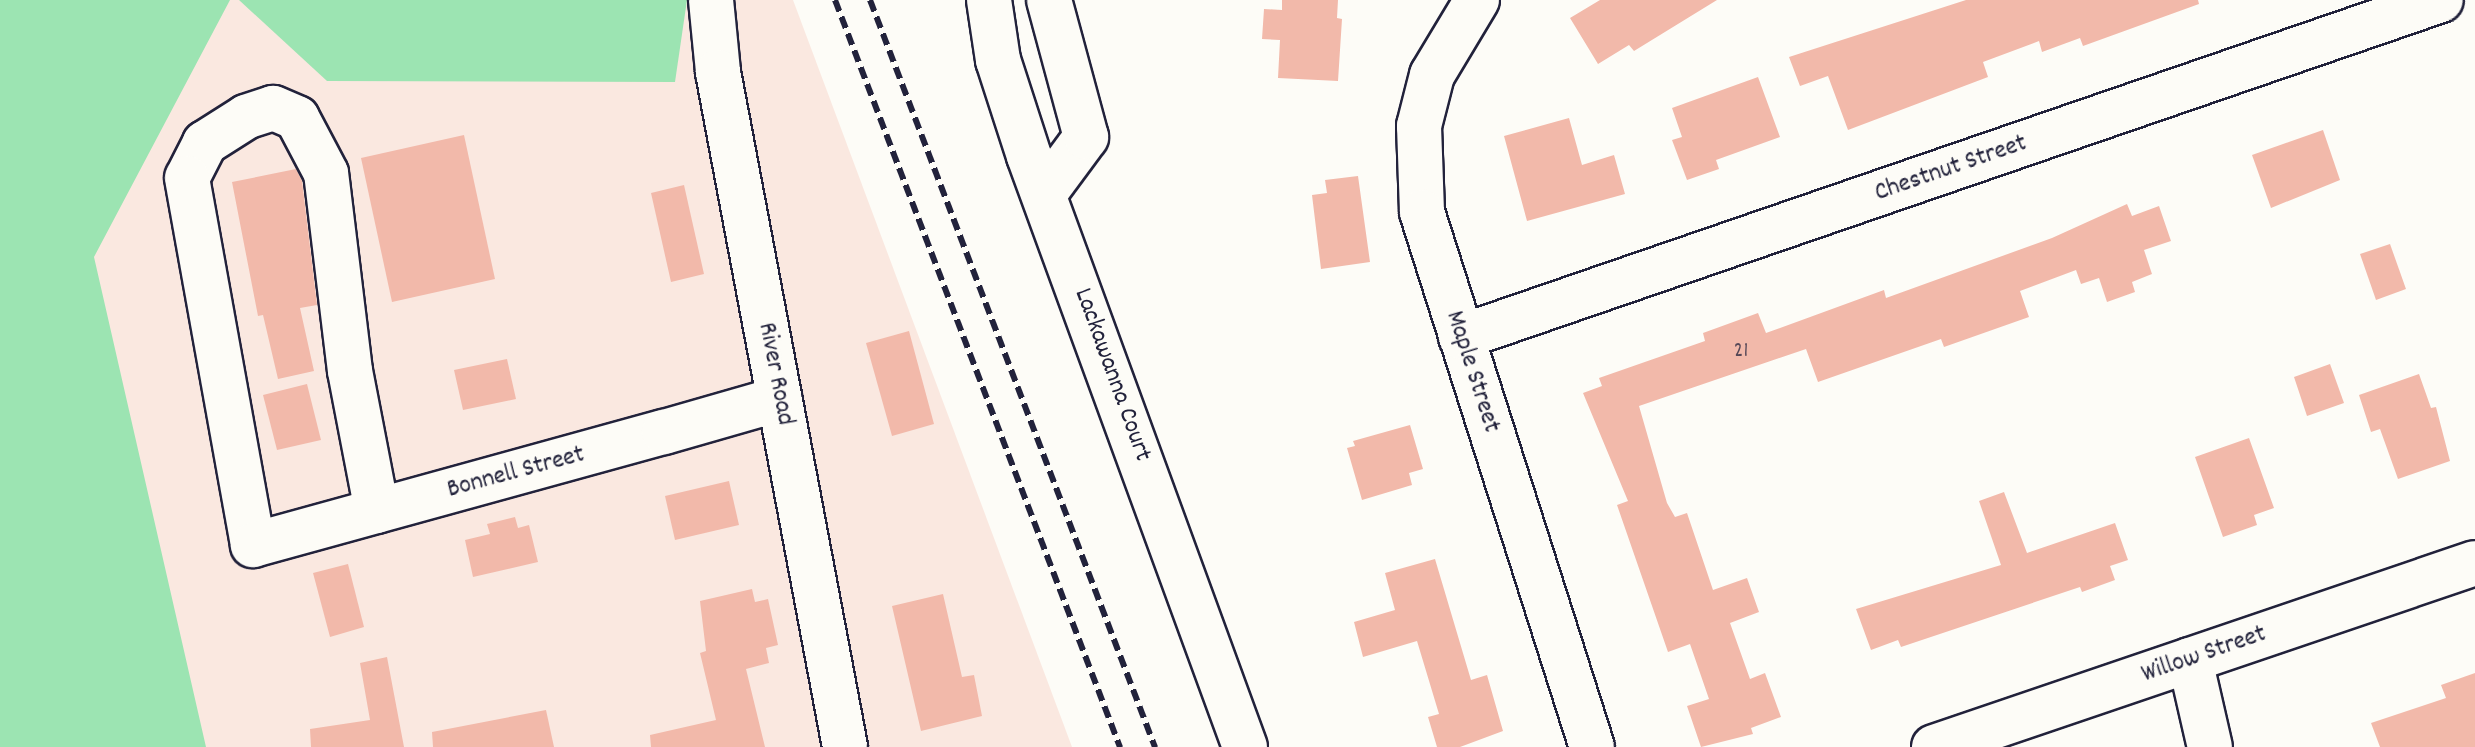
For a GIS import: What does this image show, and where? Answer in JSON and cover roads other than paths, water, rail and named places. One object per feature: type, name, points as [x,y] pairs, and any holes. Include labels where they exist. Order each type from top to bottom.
[{"type":"street","name":"River Road","points":[[711,0],[718,72],[845,747]]},
{"type":"street","name":"Lackawanna Court","points":[[989,0],[998,60],[1245,747]]},
{"type":"street","points":[[1044,194],[1086,137],[1049,0]]},
{"type":"street","name":"Maple Street","points":[[1477,0],[1432,75],[1419,126],[1422,212],[1592,747]]},
{"type":"street","name":"Chestnut Street","points":[[1461,337],[2441,0]]},
{"type":"street","name":"Bonnell Street","points":[[377,511],[350,371],[326,173],[297,118],[273,108],[246,117],[205,143],[187,178],[253,545],[377,511],[779,399]]},
{"type":"street","name":"Willow Street","points":[[1934,747],[2475,563]]},
{"type":"street","points":[[2190,660],[2210,747]]},
{"type":"railway","points":[[835,0],[1120,747]]},
{"type":"railway","points":[[870,0],[1155,747]]}]
